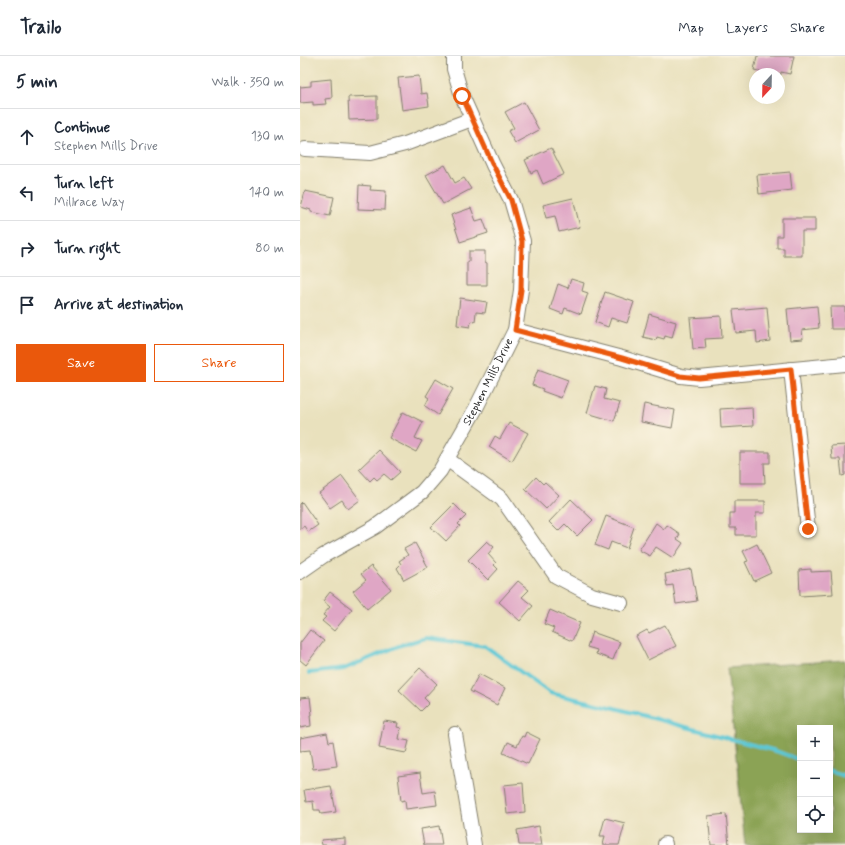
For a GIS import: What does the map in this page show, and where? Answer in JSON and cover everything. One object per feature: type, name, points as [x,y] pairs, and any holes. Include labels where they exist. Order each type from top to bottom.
[{"type":"street","name":"Stephen Mills Drive","points":[[300,572],[323,556],[376,526],[422,492],[440,471],[447,459],[476,408],[515,330],[521,290],[522,241],[511,200],[493,165],[462,96],[454,69],[454,56]]},
{"type":"street","points":[[305,149],[370,153],[405,144],[472,119]]},
{"type":"street","points":[[515,330],[622,358],[680,376],[699,378],[845,364]]},
{"type":"street","points":[[791,369],[808,529]]},
{"type":"street","points":[[447,459],[502,499],[556,576],[592,595],[621,603]]},
{"type":"street","points":[[455,734],[474,845]]},
{"type":"green space","points":[[845,660],[845,845],[745,845],[727,668]]},
{"type":"building","points":[[757,56],[794,56],[790,74],[785,73],[785,68],[754,68]]},
{"type":"building","points":[[419,76],[421,94],[427,93],[429,106],[402,110],[398,78]]},
{"type":"building","points":[[331,79],[332,98],[325,99],[326,104],[313,105],[313,102],[300,103],[300,87],[311,86],[311,81]]},
{"type":"building","points":[[377,96],[377,119],[349,120],[348,97]]},
{"type":"building","points":[[524,102],[539,130],[515,143],[508,131],[514,128],[505,112]]},
{"type":"building","points":[[551,148],[564,174],[543,184],[537,170],[531,173],[525,160]]},
{"type":"building","points":[[445,165],[455,183],[464,178],[471,189],[443,204],[426,175]]},
{"type":"building","points":[[790,172],[792,190],[759,194],[757,175]]},
{"type":"building","points":[[359,185],[371,186],[370,190],[386,191],[385,210],[358,209]]},
{"type":"building","points":[[305,191],[334,197],[330,216],[311,212],[311,210],[301,207]]},
{"type":"building","points":[[573,198],[580,227],[559,232],[555,216],[546,218],[543,205]]},
{"type":"building","points":[[471,208],[476,221],[483,219],[488,233],[460,242],[451,215]]},
{"type":"building","points":[[782,218],[815,218],[815,231],[802,231],[802,256],[784,256],[784,248],[777,248],[777,236],[782,236]]},
{"type":"building","points":[[469,251],[485,251],[485,262],[487,263],[487,285],[467,285],[467,262],[469,262]]},
{"type":"building","points":[[571,279],[584,283],[582,291],[588,293],[581,314],[565,308],[563,314],[550,309],[558,284],[568,288]]},
{"type":"building","points":[[605,292],[634,302],[627,323],[611,318],[608,327],[595,322]]},
{"type":"building","points":[[460,298],[487,302],[485,313],[476,312],[475,322],[471,321],[470,327],[457,325]]},
{"type":"building","points":[[817,306],[819,328],[802,330],[803,339],[790,340],[787,309]]},
{"type":"building","points":[[767,307],[770,341],[757,343],[756,331],[736,333],[733,310]]},
{"type":"building","points":[[830,307],[845,307],[845,329],[831,329]]},
{"type":"building","points":[[649,314],[676,322],[672,338],[665,336],[664,339],[657,337],[656,340],[643,337]]},
{"type":"building","points":[[721,316],[722,338],[705,339],[706,348],[693,349],[690,318]]},
{"type":"building","points":[[538,369],[568,380],[561,398],[542,391],[543,389],[532,385]]},
{"type":"building","points":[[436,379],[453,389],[438,415],[425,406],[429,398],[426,396]]},
{"type":"building","points":[[595,386],[606,389],[604,399],[620,403],[614,421],[587,413]]},
{"type":"building","points":[[644,404],[675,410],[672,428],[641,422]]},
{"type":"building","points":[[752,407],[753,426],[721,428],[720,409]]},
{"type":"building","points":[[403,412],[423,422],[415,438],[422,441],[416,452],[389,438]]},
{"type":"building","points":[[509,423],[528,433],[512,461],[489,447],[495,436],[500,439]]},
{"type":"building","points":[[845,445],[845,475],[842,476],[840,459],[832,459],[831,446]]},
{"type":"building","points":[[379,450],[400,472],[391,480],[384,474],[377,480],[374,477],[370,481],[359,469]]},
{"type":"building","points":[[740,452],[770,452],[770,463],[764,463],[765,483],[740,483]]},
{"type":"building","points":[[342,476],[360,500],[348,509],[342,500],[330,508],[319,493]]},
{"type":"building","points":[[536,477],[543,484],[545,482],[559,495],[546,509],[525,489]]},
{"type":"building","points":[[571,499],[593,520],[577,536],[565,524],[558,531],[549,522]]},
{"type":"building","points":[[734,501],[765,501],[765,513],[756,513],[756,535],[736,535],[736,528],[730,528],[730,513],[734,513]]},
{"type":"building","points":[[302,502],[318,525],[308,532],[304,526],[300,529],[300,504]]},
{"type":"building","points":[[454,504],[466,516],[458,524],[460,526],[446,541],[431,527]]},
{"type":"building","points":[[606,516],[634,527],[627,548],[611,542],[608,550],[595,545]]},
{"type":"building","points":[[656,523],[664,529],[667,525],[680,534],[677,539],[683,543],[673,558],[656,547],[650,556],[639,550]]},
{"type":"building","points":[[487,541],[494,547],[488,554],[496,563],[494,565],[498,569],[488,580],[468,560]]},
{"type":"building","points":[[415,543],[428,567],[404,580],[397,568],[401,564],[399,561],[408,555],[404,549]]},
{"type":"building","points":[[757,544],[771,573],[754,581],[745,562],[748,561],[743,551]]},
{"type":"building","points":[[371,566],[391,589],[367,609],[353,591],[366,580],[361,574]]},
{"type":"building","points":[[691,569],[697,601],[676,604],[673,585],[667,586],[665,574]]},
{"type":"building","points":[[811,569],[811,572],[831,571],[833,594],[800,596],[799,570]]},
{"type":"building","points":[[518,581],[529,590],[522,597],[533,606],[520,621],[499,602]]},
{"type":"building","points":[[330,592],[352,609],[334,631],[322,621],[326,617],[323,615],[330,607],[323,601]]},
{"type":"building","points":[[550,610],[580,623],[572,641],[552,632],[554,628],[544,624]]},
{"type":"building","points":[[665,625],[676,646],[648,660],[636,636],[647,630],[649,633]]},
{"type":"building","points":[[310,630],[324,641],[306,665],[300,660],[300,643]]},
{"type":"building","points":[[592,632],[620,642],[613,660],[596,654],[597,650],[587,647]]},
{"type":"building","points":[[420,668],[437,684],[424,698],[429,703],[421,711],[399,690]]},
{"type":"building","points":[[479,674],[505,688],[497,705],[470,691]]},
{"type":"building","points":[[310,697],[312,715],[310,715],[311,726],[300,728],[300,698]]},
{"type":"building","points":[[384,721],[398,723],[397,727],[401,728],[399,739],[409,741],[406,753],[379,748]]},
{"type":"building","points":[[526,732],[540,739],[528,764],[503,753],[508,742],[517,746],[522,736],[524,737]]},
{"type":"building","points":[[327,733],[329,742],[333,741],[337,766],[313,769],[310,750],[300,751],[300,738]]},
{"type":"building","points":[[420,773],[423,793],[435,791],[437,805],[406,809],[405,800],[401,801],[398,776]]},
{"type":"building","points":[[523,783],[525,812],[507,814],[504,785]]},
{"type":"building","points":[[331,786],[336,812],[321,814],[320,810],[314,810],[313,801],[306,802],[304,790]]},
{"type":"building","points":[[726,814],[729,845],[711,845],[708,816]]},
{"type":"building","points":[[605,818],[625,823],[619,845],[603,845],[605,836],[600,836]]},
{"type":"building","points":[[439,826],[442,845],[424,845],[421,829]]},
{"type":"building","points":[[539,826],[542,845],[519,845],[517,830]]},
{"type":"building","points":[[345,838],[345,845],[322,845],[321,840]]},
{"type":"waterway","points":[[309,673],[344,669],[401,645],[426,638],[485,646],[550,693],[615,708],[776,751],[797,759]]},
{"type":"waterway","points":[[833,772],[845,776]]},
{"type":"route","points":[[462,96],[493,165],[511,200],[522,241],[521,290],[515,330],[622,358],[680,376],[699,378],[791,369],[808,529]]}]
